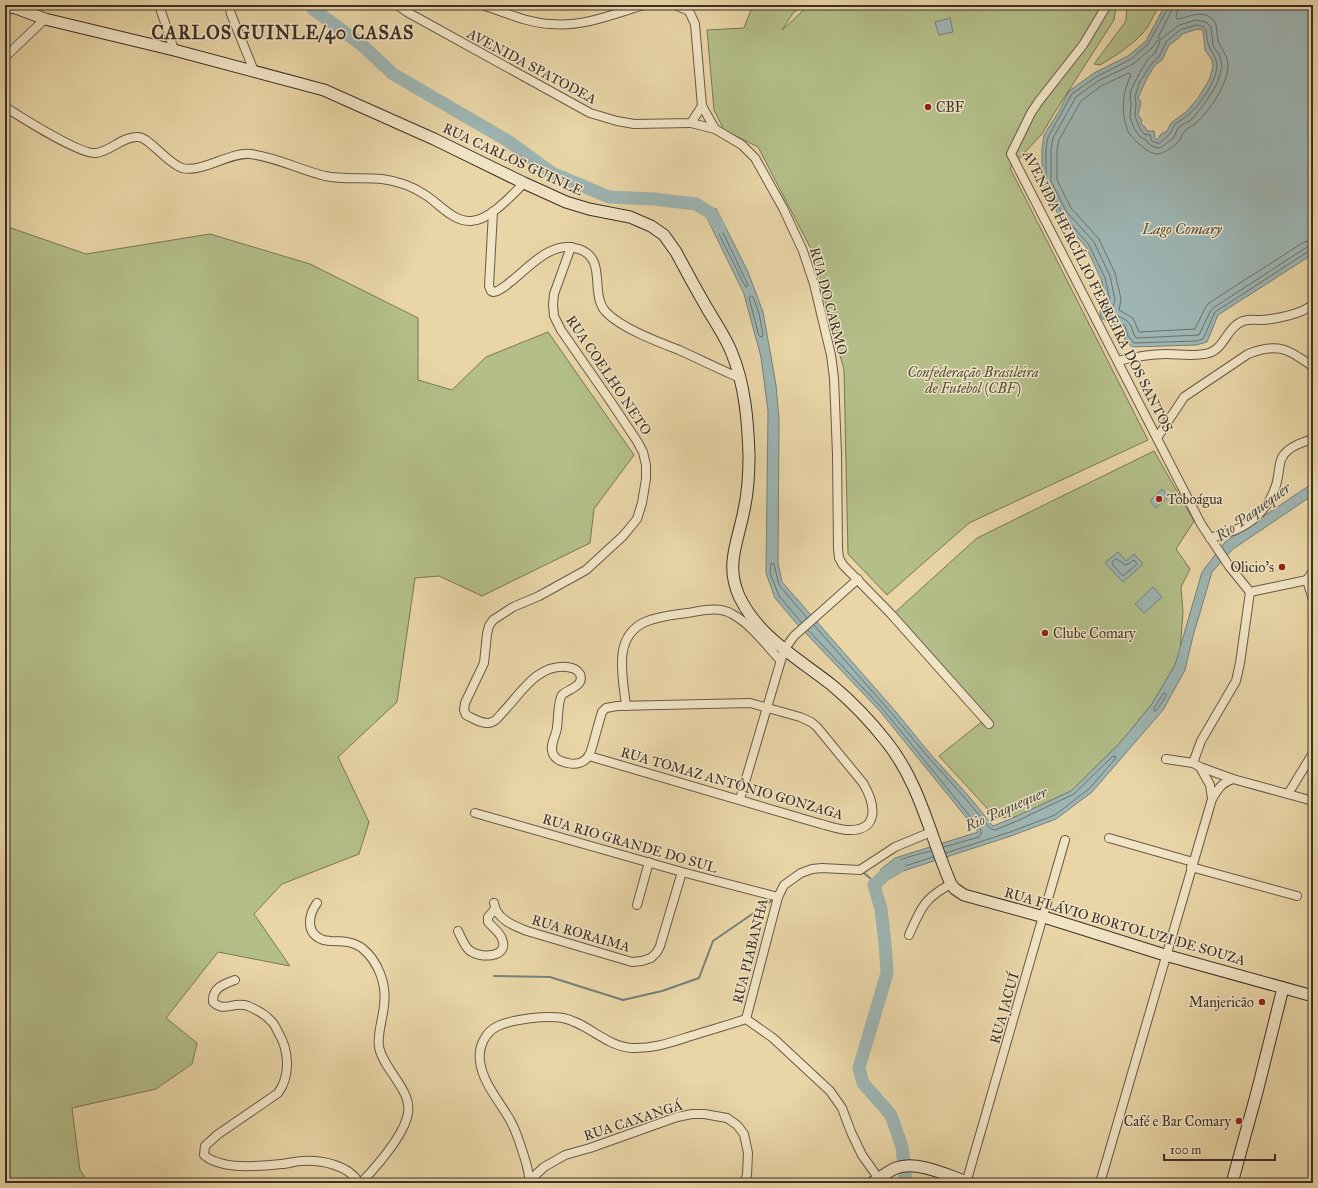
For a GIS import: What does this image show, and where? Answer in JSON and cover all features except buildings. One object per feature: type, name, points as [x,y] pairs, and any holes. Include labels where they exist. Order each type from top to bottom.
[{"type":"street","points":[[160,5],[174,50]]},
{"type":"street","points":[[229,5],[230,14],[254,71]]},
{"type":"street","name":"AVENIDA SPATODEA","points":[[397,5],[407,12],[590,113],[617,121],[634,124],[691,123],[715,129]]},
{"type":"street","points":[[482,5],[529,21],[564,25],[582,23],[644,5]]},
{"type":"street","name":"RUA DO CARMO","points":[[675,5],[688,8],[695,24],[702,106],[715,129],[742,145],[755,158],[783,208],[807,261],[830,355],[834,378],[839,558],[843,565],[891,614],[989,724]]},
{"type":"street","name":"AVENIDA HERCÍLIO FERREIRA DOS SANTOS","points":[[1107,5],[1083,45],[1031,113],[1011,154],[1201,524],[1229,566],[1250,592]]},
{"type":"street","name":"RUA CARLOS GUINLE","points":[[5,6],[16,8],[45,19],[174,50],[324,90],[374,111],[524,184],[566,202],[588,209],[630,217],[659,230],[669,242],[719,328],[731,351],[740,378],[747,419],[749,455],[745,508],[732,561],[733,576],[739,597],[750,614],[782,655],[835,688],[886,741],[901,760],[909,774],[933,837]]},
{"type":"street","points":[[5,57],[45,19]]},
{"type":"street","points":[[691,123],[702,106]]},
{"type":"street","points":[[5,107],[63,141],[89,153],[101,152],[125,140],[138,137],[145,139],[170,161],[182,168],[196,168],[248,154],[265,157],[302,170],[325,176],[338,178],[382,179],[403,184],[427,196],[448,213],[469,222],[476,221],[493,212],[524,184]]},
{"type":"street","points":[[493,212],[489,286],[491,291],[501,290],[538,259],[562,248],[571,247],[582,250],[593,259],[596,266],[599,296],[602,308],[607,314],[646,336],[740,378]]},
{"type":"street","name":"RUA COELHO NETO","points":[[571,247],[554,294],[554,316],[560,330],[612,402],[643,452],[646,465],[646,480],[642,503],[636,519],[623,536],[586,570],[539,596],[513,607],[493,620],[489,626],[487,634],[484,663],[465,703],[464,710],[466,715],[472,718],[486,723],[492,723],[524,687],[538,674],[557,667],[574,668],[580,675],[580,680],[578,685],[563,694],[560,698],[557,729],[552,748],[555,757],[562,762],[579,764],[589,756]]},
{"type":"street","points":[[1118,361],[1152,354],[1208,354],[1215,351],[1234,326],[1240,322],[1251,319],[1261,320],[1295,313],[1302,311],[1313,304]]},
{"type":"street","points":[[1157,438],[1184,397],[1248,354],[1268,348],[1285,349],[1313,367]]},
{"type":"street","points":[[1210,538],[1238,530],[1257,516],[1272,496],[1276,487],[1281,459],[1292,447],[1313,439]]},
{"type":"street","points":[[1313,570],[1308,580],[1313,600]]},
{"type":"street","points":[[740,800],[782,655],[794,636],[858,579]]},
{"type":"street","points":[[1212,799],[1210,785],[1196,765],[1201,741],[1236,682],[1250,592],[1308,580]]},
{"type":"street","points":[[626,706],[622,662],[624,645],[628,636],[636,627],[654,619],[664,616],[714,610],[724,611],[737,617],[782,655]]},
{"type":"street","name":"RUA TOMAZ ANTÔNIO GONZAGA","points":[[750,703],[800,717],[811,722],[822,732],[869,792],[873,803],[871,819],[865,827],[845,830],[589,756],[602,712],[606,708],[610,707],[626,706],[750,703]]},
{"type":"street","points":[[1288,794],[1313,753]]},
{"type":"street","points":[[1166,759],[1196,765],[1232,779],[1313,801]]},
{"type":"street","points":[[1100,1183],[1165,955],[1212,799],[1222,783],[1232,779]]},
{"type":"street","name":"RUA RIO GRANDE DO SUL","points":[[475,813],[682,872],[778,897]]},
{"type":"street","name":"RUA FLÁVIO BORTOLUZI DE SOUZA","points":[[933,837],[951,884],[964,895],[1165,955],[1313,996]]},
{"type":"street","name":"RUA PIABANHA","points":[[746,1019],[778,897],[784,885],[801,873],[812,869],[822,868],[860,870],[895,846],[933,837]]},
{"type":"street","points":[[1109,838],[1192,865],[1297,896]]},
{"type":"street","name":"RUA JACUÍ","points":[[968,1183],[1065,840]]},
{"type":"street","points":[[637,905],[649,862]]},
{"type":"street","name":"RUA RORAIMA","points":[[458,931],[464,944],[470,950],[480,955],[487,956],[492,956],[498,953],[502,949],[503,940],[488,922],[488,917],[495,906],[505,920],[513,926],[527,932],[632,962],[642,961],[651,958],[660,946],[682,872]]},
{"type":"street","points":[[909,935],[927,900],[941,889],[951,884]]},
{"type":"street","points":[[235,980],[216,990],[212,996],[213,1002],[217,1006],[224,1007],[238,1004],[247,1006],[272,1021],[285,1048],[286,1076],[278,1093],[217,1135],[205,1146],[204,1156],[212,1161],[231,1165],[282,1164],[302,1160],[317,1162],[345,1169],[352,1173],[360,1183],[379,1163],[402,1130],[406,1122],[409,1109],[402,1090],[379,1047],[380,1027],[385,998],[382,977],[372,960],[361,948],[353,943],[320,939],[313,933],[310,918],[317,903]]},
{"type":"street","points":[[1232,1183],[1283,988]]},
{"type":"street","points":[[530,1182],[520,1141],[510,1120],[495,1097],[484,1076],[480,1062],[480,1047],[486,1035],[498,1026],[534,1017],[564,1018],[611,1042],[632,1048],[664,1044],[746,1019],[773,1038],[830,1091],[842,1108],[851,1132],[877,1182],[895,1168],[910,1165],[921,1167],[968,1183]]},
{"type":"street","name":"RUA CAXANGÁ","points":[[530,1182],[544,1167],[565,1155],[590,1148],[676,1117],[692,1114],[704,1114],[727,1118],[737,1125],[744,1134],[748,1153],[747,1175],[744,1183]]},
{"type":"green space","name":"Confederação Brasileira de Futebol (CBF)","points":[[753,5],[805,5],[793,13],[782,30],[809,5],[1116,6],[1114,20],[1042,134],[1010,168],[1148,440],[969,523],[887,595],[848,554],[844,370],[811,249],[758,147],[724,130],[714,110],[707,30],[744,28]]},
{"type":"green space","points":[[1127,5],[1161,5],[1146,29],[1137,39],[1118,54],[1100,65],[1094,64],[1126,21]]},
{"type":"green space","points":[[5,226],[86,254],[210,234],[310,264],[418,318],[418,380],[452,390],[486,357],[548,332],[634,455],[594,509],[590,543],[482,596],[439,576],[415,578],[397,702],[338,757],[369,822],[359,854],[282,884],[254,914],[290,966],[218,952],[166,1018],[197,1043],[192,1064],[156,1089],[72,1108],[80,1170],[89,1183],[5,1183]]},
{"type":"green space","name":"Clube Comary","points":[[1154,451],[1194,521],[1176,549],[1190,569],[1181,587],[1183,612],[1180,651],[1175,665],[1152,704],[1120,743],[1071,791],[1015,817],[996,818],[939,756],[984,720],[892,615],[977,538]]},
{"type":"water","name":"Lago Comary","points":[[1165,5],[1313,5],[1313,254],[1218,315],[1207,342],[1196,345],[1132,347],[1124,338],[1122,329],[1101,318],[1100,312],[1106,300],[1101,279],[1086,247],[1059,216],[1042,183],[1042,149],[1044,135],[1069,91],[1094,73],[1128,56],[1146,41]],"holes":[[[1197,29],[1203,30],[1205,50],[1212,60],[1213,67],[1209,80],[1198,98],[1186,112],[1171,123],[1167,131],[1161,134],[1157,140],[1155,138],[1154,131],[1147,131],[1141,124],[1142,120],[1138,115],[1141,102],[1138,98],[1147,78],[1155,65],[1162,60],[1169,45],[1182,34]]]},
{"type":"water","points":[[950,18],[953,32],[939,35],[935,22]]},
{"type":"water","points":[[716,208],[748,272],[763,312],[776,385],[779,420],[778,563],[782,582],[896,712],[932,756],[967,794],[993,826],[1071,791],[1120,743],[1152,704],[1175,665],[1202,572],[1225,542],[1313,483],[1313,495],[1233,549],[1212,572],[1193,636],[1185,670],[1163,710],[1092,792],[1056,819],[1011,836],[903,871],[888,880],[880,870],[895,858],[978,832],[879,710],[796,623],[775,598],[766,573],[768,411],[761,357],[744,294],[707,218]]},
{"type":"water","name":"Toboágua","points":[[1162,489],[1169,496],[1156,508],[1150,501]]},
{"type":"water","points":[[1118,552],[1126,561],[1134,554],[1143,564],[1123,582],[1105,563]]},
{"type":"water","points":[[1153,587],[1162,597],[1144,613],[1135,604]]},
{"type":"waterway","points":[[311,5],[313,9],[362,45],[393,74],[508,141],[552,173],[609,197],[653,199],[696,204],[712,214],[719,227]]},
{"type":"waterway","name":"Rio Paquequer","points":[[899,866],[886,874],[874,885],[881,909],[887,973],[859,1068],[863,1083],[891,1115],[902,1147],[906,1183]]},
{"type":"waterway","points":[[863,872],[871,879],[874,885]]},
{"type":"waterway","points":[[494,976],[550,977],[623,1000],[662,991],[699,978],[713,941],[774,899]]},
{"type":"place","name":"CBF","points":[[928,107]]},
{"type":"place","name":"Toboágua","points":[[1159,499]]},
{"type":"place","name":"Olicio's","points":[[1282,567]]},
{"type":"place","name":"Clube Comary","points":[[1045,633]]},
{"type":"place","name":"Manjericão","points":[[1262,1002]]},
{"type":"place","name":"Café e Bar Comary","points":[[1239,1121]]},
{"type":"district","name":"CARLOS GUINLE/40 CASAS","points":[[283,33]]}]
